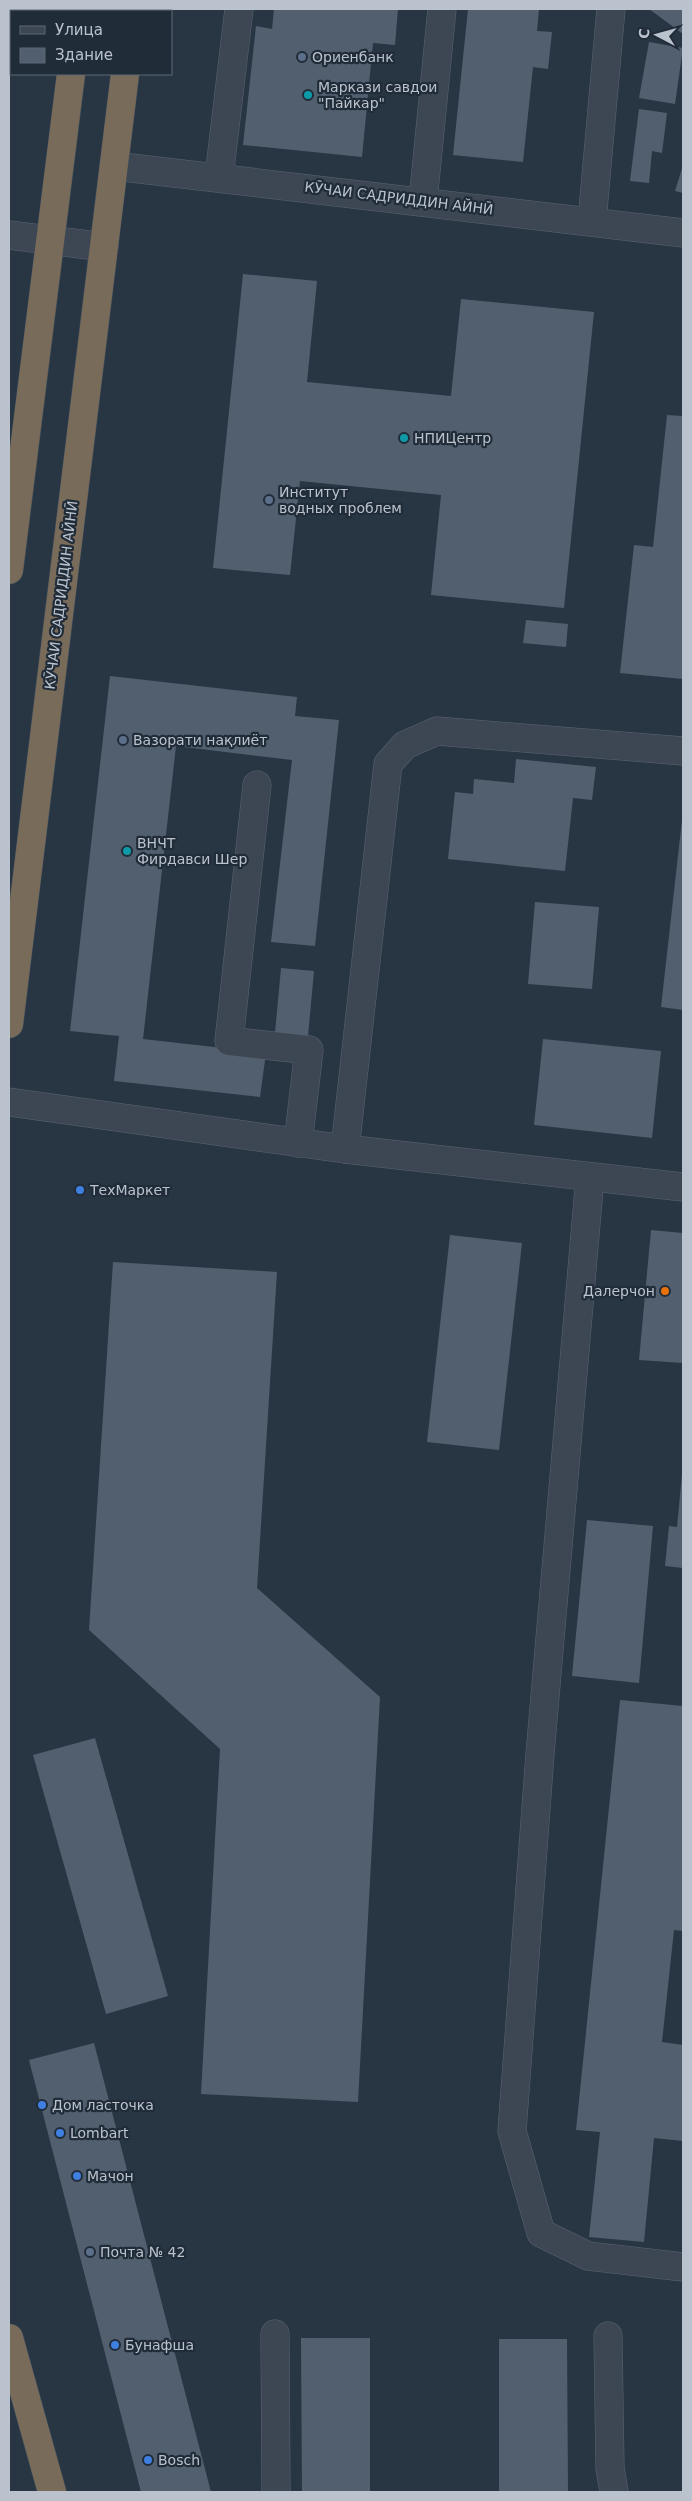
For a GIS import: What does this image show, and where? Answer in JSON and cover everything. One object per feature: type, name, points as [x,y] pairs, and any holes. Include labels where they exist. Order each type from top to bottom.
[{"type":"highway","points":[[9,570],[11,534],[71,75]]},
{"type":"highway","name":"КӮЧАИ САДРИДДИН АЙНӢ","points":[[9,1024],[125,75]]},
{"type":"highway","points":[[9,2338],[52,2492]]},
{"type":"street","points":[[219,177],[239,9]]},
{"type":"street","points":[[423,201],[442,9]]},
{"type":"street","points":[[592,221],[611,9]]},
{"type":"street","name":"КӮЧАИ САДРИДДИН АЙНӢ","points":[[114,166],[683,232]]},
{"type":"street","points":[[9,235],[104,246]]},
{"type":"street","points":[[345,1150],[388,764],[405,745],[437,731],[683,751]]},
{"type":"street","points":[[257,785],[229,1041],[308,1050],[298,1143]]},
{"type":"street","points":[[9,1102],[345,1150],[683,1187]]},
{"type":"street","points":[[590,1177],[540,1754],[512,2130],[541,2233],[588,2256],[683,2267]]},
{"type":"street","points":[[275,2334],[276,2492]]},
{"type":"street","points":[[608,2336],[610,2468],[614,2492]]},
{"type":"building","name":"Маркази савдои \"Пайкар\"","points":[[274,9],[398,9],[395,45],[373,43],[362,157],[243,145],[256,26],[272,29]]},
{"type":"building","points":[[468,9],[539,9],[537,31],[552,32],[548,69],[533,67],[523,162],[453,155]]},
{"type":"building","points":[[649,9],[683,9],[683,34]]},
{"type":"building","points":[[649,42],[683,48],[675,104],[639,98]]},
{"type":"building","points":[[639,109],[667,113],[662,153],[652,151],[649,183],[630,181]]},
{"type":"building","points":[[683,165],[683,193],[675,191]]},
{"type":"building","name":"НПИЦентр","points":[[243,274],[317,281],[307,382],[451,396],[461,299],[594,312],[564,608],[431,595],[441,495],[300,481],[290,575],[213,568]]},
{"type":"building","points":[[667,415],[683,416],[683,679],[620,673],[634,545],[653,547]]},
{"type":"building","points":[[526,620],[568,624],[566,647],[523,643]]},
{"type":"building","name":"ВНЧТ Фирдавси Шер","points":[[110,676],[297,697],[295,716],[339,720],[315,946],[271,942],[292,760],[176,746],[143,1039],[266,1053],[260,1097],[114,1081],[119,1036],[70,1031]]},
{"type":"building","points":[[516,759],[596,767],[592,800],[573,798],[565,871],[448,859],[455,792],[473,794],[474,779],[514,783]]},
{"type":"building","points":[[683,820],[683,1010],[661,1007]]},
{"type":"building","points":[[535,902],[599,907],[592,989],[528,984]]},
{"type":"building","points":[[281,968],[314,971],[308,1036],[275,1033]]},
{"type":"building","points":[[543,1039],[661,1051],[652,1138],[534,1125]]},
{"type":"building","points":[[651,1230],[683,1233],[683,1363],[639,1360]]},
{"type":"building","points":[[450,1235],[522,1243],[499,1450],[427,1442]]},
{"type":"building","points":[[113,1262],[277,1272],[257,1588],[380,1697],[358,2102],[201,2094],[220,1749],[89,1630]]},
{"type":"building","points":[[682,1474],[683,1568],[665,1566],[669,1526],[677,1527]]},
{"type":"building","points":[[587,1520],[653,1526],[639,1683],[572,1676]]},
{"type":"building","points":[[620,1700],[683,1706],[683,1931],[674,1930],[662,2042],[683,2045],[683,2141],[654,2138],[644,2242],[589,2237],[600,2132],[576,2130]]},
{"type":"building","points":[[95,1738],[168,1996],[106,2014],[33,1755]]},
{"type":"building","points":[[94,2043],[211,2492],[141,2492],[29,2060]]},
{"type":"building","points":[[301,2338],[370,2338],[370,2492],[302,2492]]},
{"type":"building","points":[[499,2339],[567,2339],[568,2492],[499,2492]]},
{"type":"place","name":"Ориенбанк","points":[[302,57]]},
{"type":"place","name":"Маркази савдои \"Пайкар\"","points":[[308,95]]},
{"type":"place","name":"НПИЦентр","points":[[404,438]]},
{"type":"place","name":"Институт водных проблем","points":[[269,500]]},
{"type":"place","name":"Вазорати нақлиёт","points":[[123,740]]},
{"type":"place","name":"ВНЧТ Фирдавси Шер","points":[[127,851]]},
{"type":"place","name":"ТехМаркет","points":[[80,1190]]},
{"type":"place","name":"Далерчон","points":[[665,1291]]},
{"type":"place","name":"Дом ласточка","points":[[42,2105]]},
{"type":"place","name":"Lombart","points":[[60,2133]]},
{"type":"place","name":"Мачон","points":[[77,2176]]},
{"type":"place","name":"Почта № 42","points":[[90,2252]]},
{"type":"place","name":"Бунафша","points":[[115,2345]]},
{"type":"place","name":"Bosch","points":[[148,2460]]}]
